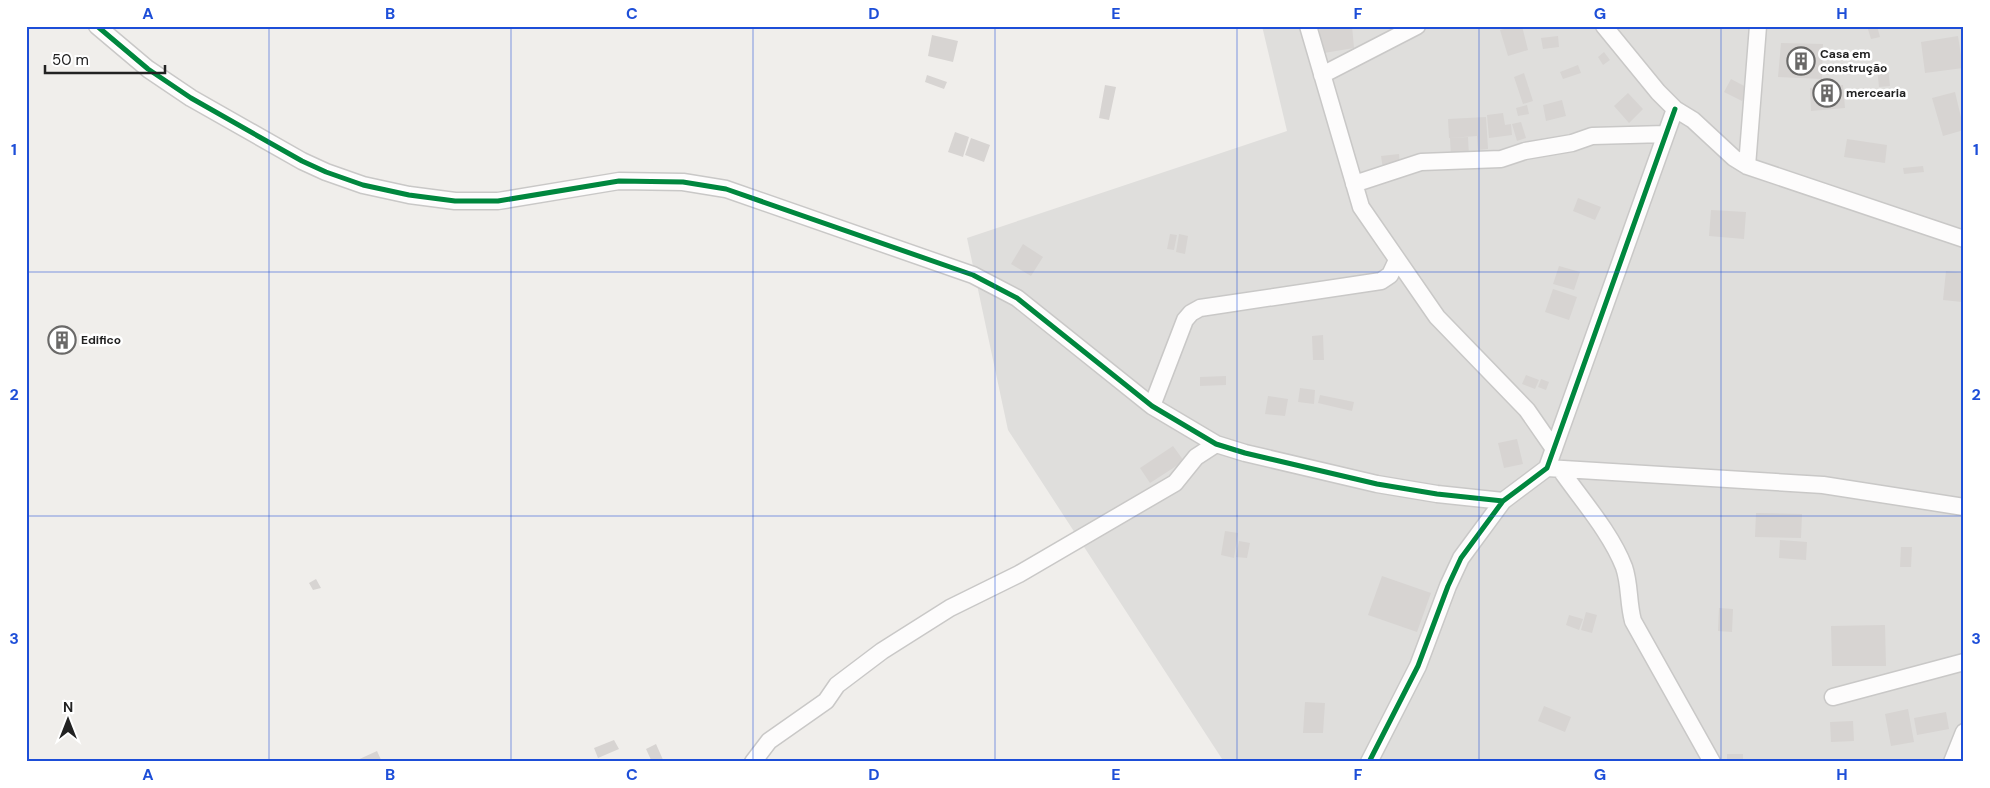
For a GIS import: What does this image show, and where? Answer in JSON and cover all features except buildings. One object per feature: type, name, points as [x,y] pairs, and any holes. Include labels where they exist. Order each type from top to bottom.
[{"type":"street","points":[[97,26],[148,69],[191,98],[302,161],[363,185],[409,195],[446,200],[489,201],[618,181],[683,182],[726,189],[973,275],[1017,298],[1152,406],[1216,444],[1245,453],[1377,484],[1437,494],[1503,501]]},
{"type":"street","points":[[1308,26],[1361,207],[1437,317],[1527,410],[1554,449]]},
{"type":"street","points":[[1322,75],[1417,26]]},
{"type":"street","points":[[1604,26],[1658,92],[1675,109],[1693,120],[1734,158],[1747,166],[1964,240]]},
{"type":"street","points":[[1747,166],[1758,26]]},
{"type":"street","points":[[1675,109],[1554,449],[1554,469],[1612,544],[1624,568],[1628,604],[1633,621],[1712,762]]},
{"type":"street","points":[[1354,184],[1421,162],[1501,159],[1525,152],[1572,143],[1592,136],[1666,134]]},
{"type":"street","points":[[1152,406],[1185,320],[1190,313],[1200,308],[1381,281],[1390,275],[1397,260]]},
{"type":"street","points":[[753,762],[769,741],[826,701],[837,686],[882,651],[950,608],[1019,574],[1175,482],[1196,457],[1216,444]]},
{"type":"street","points":[[1369,762],[1418,666],[1448,586],[1461,558],[1503,501],[1554,469],[1823,485],[1964,507]]},
{"type":"street","points":[[1833,697],[1964,662]]},
{"type":"street","points":[[1952,762],[1964,732]]},
{"type":"shaded area","points":[[1262,26],[1964,26],[1964,762],[1224,762],[1008,430],[967,238],[1287,131]]},
{"type":"cycle path","points":[[97,26],[148,69],[191,98],[302,161],[363,185],[409,195],[455,201],[498,201],[619,181],[683,182],[726,189],[973,275],[1017,298],[1152,406],[1216,444],[1245,453],[1377,484],[1437,494],[1503,501]]},
{"type":"cycle path","points":[[1369,762],[1418,666],[1448,586],[1461,558],[1503,501],[1547,468],[1675,109]]},
{"type":"place","name":"Casa em construção","points":[[1801,61]]},
{"type":"place","name":"mercearia","points":[[1827,93]]},
{"type":"place","name":"Edifico","points":[[62,340]]}]
